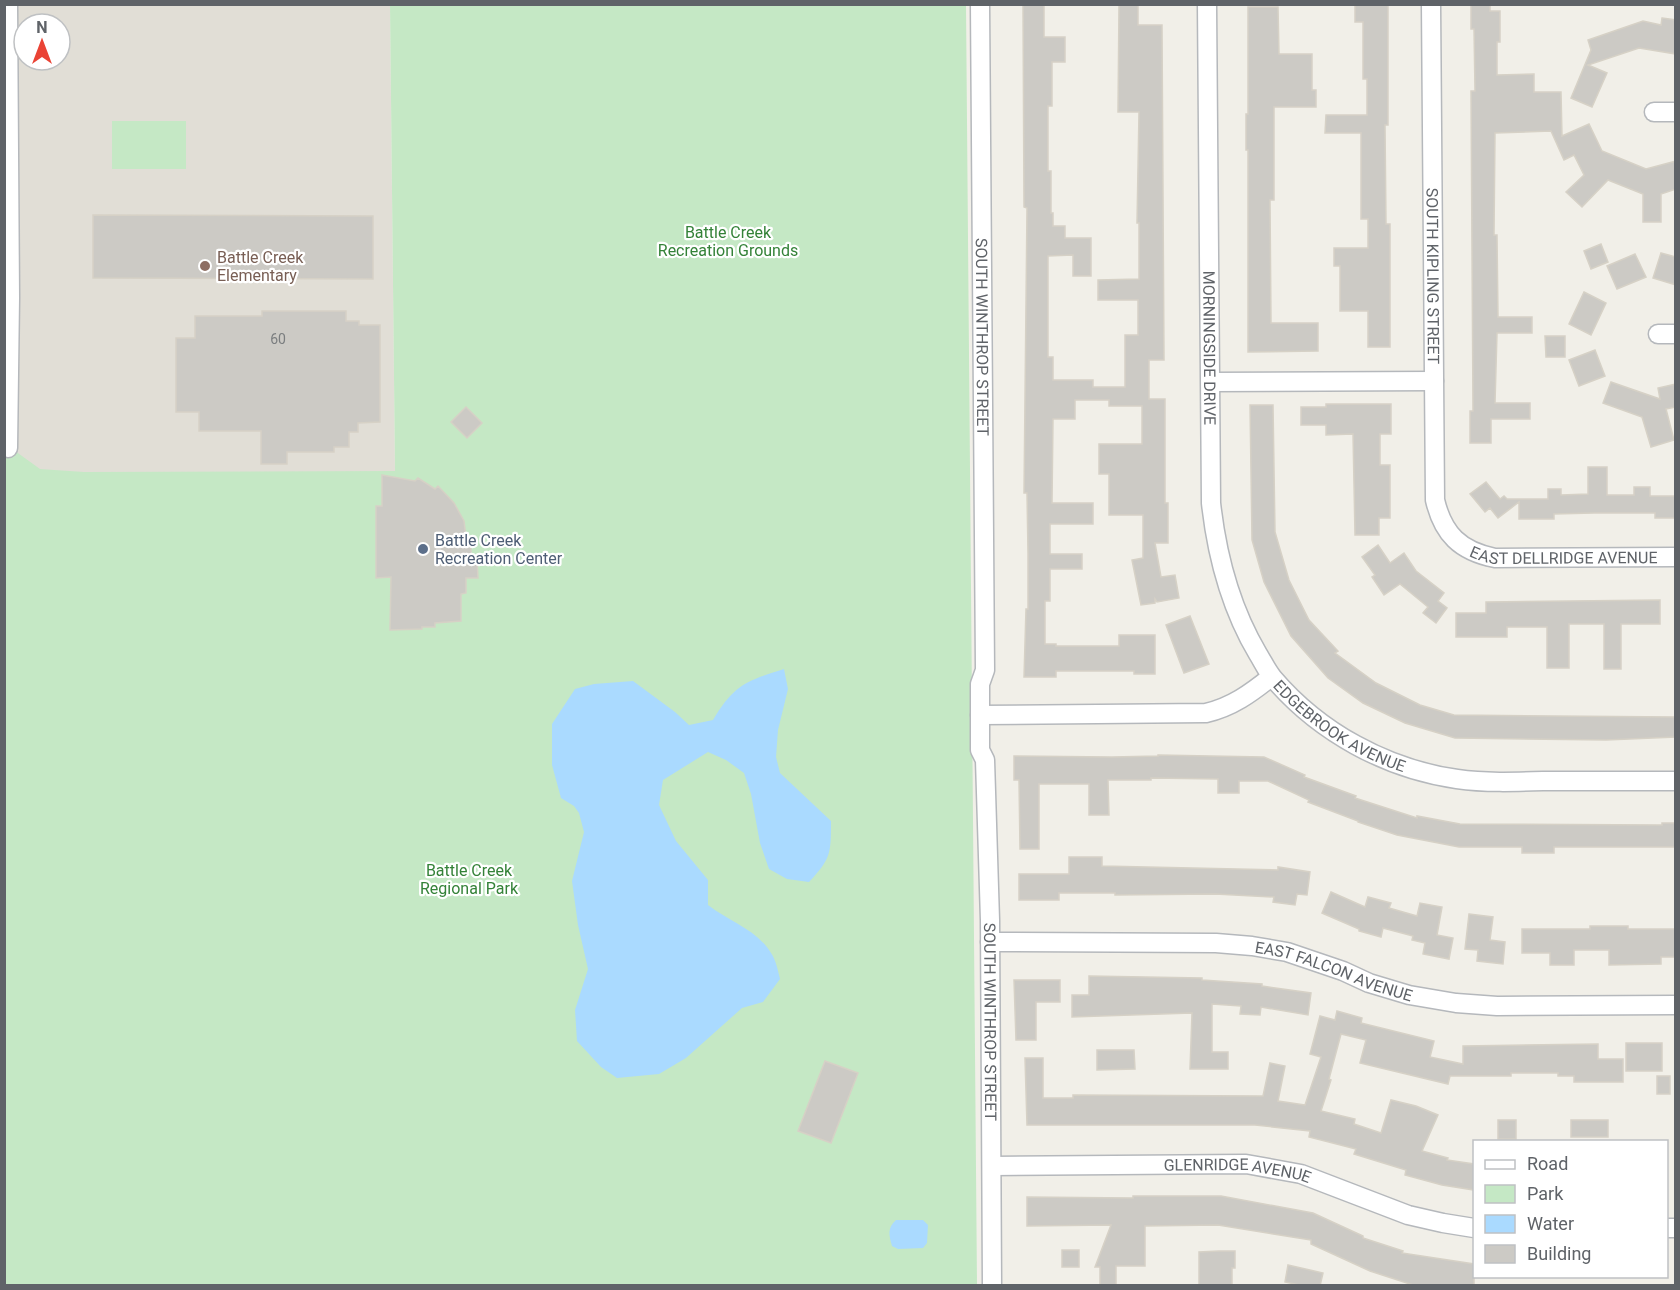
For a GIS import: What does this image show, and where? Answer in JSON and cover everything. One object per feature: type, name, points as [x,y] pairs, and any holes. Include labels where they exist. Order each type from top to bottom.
[{"type":"street","points":[[8,4],[6,89],[8,448]]},
{"type":"street","name":"SOUTH WINTHROP STREET","points":[[980,4],[985,670],[980,684],[986,715],[980,750],[986,760],[990,942],[992,1286]]},
{"type":"street","name":"MORNINGSIDE DRIVE","points":[[1207,4],[1212,382],[1211,503],[1216,543],[1224,578],[1236,611],[1271,677]]},
{"type":"street","name":"SOUTH KIPLING STREET","points":[[1431,4],[1435,500],[1439,517],[1448,533],[1456,541]]},
{"type":"street","points":[[1654,112],[1676,112]]},
{"type":"street","points":[[1212,382],[1434,381]]},
{"type":"street","name":"EAST DELLRIDGE AVENUE","points":[[1456,541],[1471,551],[1495,558],[1676,557]]},
{"type":"street","name":"EDGEBROOK AVENUE","points":[[986,715],[1206,713],[1226,707],[1241,699],[1271,677],[1303,708],[1338,735],[1394,764],[1429,774],[1496,782],[1676,781]]},
{"type":"street","name":"EAST FALCON AVENUE","points":[[990,942],[1216,943],[1252,946],[1302,956],[1369,983],[1409,995],[1456,1003],[1497,1006],[1676,1005]]},
{"type":"street","name":"GLENRIDGE AVENUE","points":[[992,1166],[1246,1164],[1301,1174],[1408,1215],[1473,1228]]},
{"type":"shaded area","name":"Battle Creek Elementary","points":[[17,5],[390,5],[395,472],[16,472],[17,72],[72,72],[72,12],[17,12]]},
{"type":"green space","name":"Battle Creek Regional Park","points":[[390,5],[966,5],[977,1285],[5,1285],[4,443],[40,469],[84,472],[395,471]]},
{"type":"green space","points":[[112,121],[186,121],[186,169],[112,169]]},
{"type":"water","points":[[784,669],[788,689],[778,730],[776,757],[780,773],[831,821],[831,841],[826,861],[809,882],[787,879],[769,869],[760,843],[751,794],[744,773],[726,760],[708,752],[663,780],[659,805],[676,841],[708,880],[708,905],[750,932],[765,945],[774,959],[780,979],[763,1002],[742,1008],[686,1058],[659,1074],[617,1078],[601,1067],[577,1041],[575,1010],[588,969],[578,925],[572,881],[584,832],[579,813],[574,806],[561,798],[552,765],[552,724],[575,689],[594,684],[633,681],[689,725],[713,720],[728,699],[742,686]]},
{"type":"water","points":[[896,1220],[923,1220],[928,1225],[927,1243],[923,1248],[898,1249],[892,1246],[889,1232]]},
{"type":"building","points":[[1023,4],[1044,4],[1044,37],[1065,37],[1065,62],[1052,62],[1052,106],[1048,106],[1048,171],[1051,171],[1053,226],[1065,226],[1065,238],[1091,238],[1091,276],[1073,276],[1073,255],[1048,256],[1048,357],[1053,357],[1053,380],[1093,380],[1093,387],[1125,387],[1125,335],[1138,335],[1138,300],[1098,300],[1098,280],[1139,279],[1139,223],[1137,223],[1139,112],[1118,112],[1119,4],[1138,4],[1138,25],[1162,25],[1164,360],[1149,360],[1149,399],[1165,399],[1165,503],[1168,503],[1168,543],[1155,543],[1161,577],[1175,575],[1179,598],[1157,602],[1155,599],[1155,603],[1141,605],[1132,560],[1143,558],[1143,515],[1109,515],[1109,474],[1099,474],[1099,444],[1142,444],[1142,406],[1109,406],[1109,400],[1075,400],[1075,419],[1053,419],[1052,503],[1093,503],[1093,524],[1050,524],[1050,554],[1082,554],[1082,569],[1050,569],[1050,601],[1045,601],[1045,644],[1119,646],[1119,635],[1155,635],[1155,674],[1134,674],[1134,671],[1056,671],[1056,677],[1024,677],[1026,609],[1028,609],[1028,553],[1027,493],[1024,493],[1027,208],[1024,207]]},
{"type":"building","points":[[1355,4],[1388,4],[1388,125],[1385,125],[1386,224],[1390,224],[1390,347],[1368,347],[1368,311],[1340,311],[1340,266],[1334,266],[1334,248],[1368,248],[1368,219],[1361,219],[1361,133],[1325,133],[1326,115],[1367,115],[1367,79],[1363,79],[1363,22],[1355,22]]},
{"type":"building","points":[[1471,5],[1490,5],[1490,11],[1500,11],[1497,75],[1534,74],[1534,92],[1561,92],[1562,136],[1589,124],[1602,151],[1646,169],[1676,161],[1676,189],[1661,194],[1661,222],[1643,222],[1643,194],[1608,180],[1582,207],[1566,192],[1584,175],[1574,155],[1564,160],[1551,131],[1495,133],[1494,235],[1497,235],[1498,317],[1532,317],[1532,333],[1497,333],[1495,403],[1530,403],[1530,419],[1491,419],[1491,443],[1470,443],[1470,411],[1473,411],[1471,91],[1475,91],[1474,29],[1471,29]]},
{"type":"building","points":[[1248,7],[1278,7],[1279,54],[1312,54],[1312,90],[1316,90],[1316,107],[1274,107],[1274,200],[1270,200],[1271,323],[1318,323],[1318,351],[1248,352],[1246,114],[1248,114]]},
{"type":"building","points":[[1662,18],[1676,20],[1676,54],[1639,48],[1588,65],[1607,73],[1592,107],[1571,98],[1591,50],[1588,40],[1643,21],[1661,25]]},
{"type":"building","points":[[93,215],[373,216],[373,279],[93,278]]},
{"type":"building","points":[[1601,244],[1608,262],[1591,269],[1584,251]]},
{"type":"building","points":[[1661,253],[1676,257],[1676,285],[1653,278]]},
{"type":"building","points":[[1635,254],[1646,277],[1617,289],[1607,266]]},
{"type":"building","points":[[1584,292],[1606,303],[1591,335],[1569,324]]},
{"type":"building","points":[[262,311],[346,311],[346,321],[359,321],[359,325],[380,325],[380,422],[358,423],[358,432],[349,432],[349,447],[334,447],[334,452],[287,452],[287,464],[261,464],[261,431],[199,431],[199,412],[176,412],[176,338],[195,338],[195,316],[262,316]]},
{"type":"building","points":[[1545,336],[1565,336],[1565,357],[1546,357]]},
{"type":"building","points":[[1595,350],[1605,376],[1579,386],[1569,360]]},
{"type":"building","points":[[1611,382],[1660,399],[1658,388],[1676,384],[1676,407],[1666,409],[1674,440],[1651,447],[1642,417],[1603,403]]},
{"type":"building","points":[[1326,404],[1391,404],[1391,434],[1380,434],[1380,465],[1390,465],[1390,518],[1379,518],[1379,535],[1355,535],[1353,434],[1326,435],[1326,425],[1301,425],[1301,407],[1326,407]]},
{"type":"building","points":[[1250,405],[1273,405],[1275,532],[1289,580],[1309,620],[1338,651],[1335,653],[1376,683],[1420,705],[1454,715],[1676,717],[1676,737],[1606,740],[1455,738],[1405,723],[1363,703],[1328,678],[1291,636],[1264,582],[1252,540]]},
{"type":"building","points":[[466,407],[482,423],[467,438],[451,422]]},
{"type":"building","points":[[1588,467],[1607,467],[1607,495],[1634,495],[1634,487],[1650,487],[1650,496],[1676,496],[1676,518],[1655,518],[1655,513],[1594,513],[1554,514],[1554,519],[1519,519],[1519,502],[1498,518],[1490,508],[1485,512],[1470,494],[1486,482],[1500,499],[1504,496],[1507,499],[1548,499],[1548,489],[1561,489],[1561,495],[1588,494]]},
{"type":"building","name":"Battle Creek Recreation Center","points":[[382,475],[415,481],[418,478],[435,489],[438,486],[454,503],[464,521],[466,537],[471,537],[471,560],[477,560],[478,578],[466,578],[466,593],[461,594],[461,621],[435,623],[435,627],[422,627],[422,629],[390,630],[391,577],[376,578],[376,506],[382,506]]},
{"type":"building","points":[[1378,545],[1390,563],[1404,553],[1416,571],[1444,593],[1438,601],[1447,608],[1436,623],[1423,613],[1428,607],[1400,584],[1384,595],[1372,577],[1375,575],[1362,557]]},
{"type":"building","points":[[1660,600],[1660,624],[1621,624],[1621,669],[1604,669],[1604,624],[1569,624],[1569,668],[1547,668],[1547,627],[1507,627],[1507,637],[1456,637],[1456,613],[1486,613],[1486,602]]},
{"type":"building","points":[[1190,616],[1209,664],[1184,673],[1166,625]]},
{"type":"building","points":[[1014,756],[1264,757],[1305,775],[1304,777],[1356,796],[1355,798],[1417,818],[1417,816],[1460,824],[1662,825],[1662,823],[1676,823],[1676,847],[1554,847],[1554,853],[1522,853],[1522,847],[1459,847],[1397,835],[1358,822],[1308,802],[1309,800],[1268,781],[1239,781],[1239,793],[1218,793],[1218,779],[1151,778],[1151,780],[1108,780],[1109,815],[1089,815],[1089,784],[1039,784],[1039,849],[1020,849],[1019,780],[1014,780]]},
{"type":"building","points":[[1069,857],[1102,857],[1102,866],[1278,870],[1278,867],[1310,872],[1307,895],[1297,894],[1295,905],[1273,902],[1274,897],[1215,894],[1059,893],[1059,900],[1019,900],[1019,874],[1069,874]]},
{"type":"building","points":[[1331,892],[1365,907],[1368,897],[1391,903],[1389,908],[1417,916],[1420,903],[1442,907],[1437,935],[1453,938],[1449,959],[1423,954],[1425,943],[1412,940],[1413,936],[1383,928],[1381,937],[1359,931],[1322,913]]},
{"type":"building","points":[[1469,914],[1493,917],[1490,940],[1505,942],[1503,964],[1477,961],[1478,950],[1465,949]]},
{"type":"building","points":[[1590,926],[1676,929],[1676,957],[1661,957],[1661,964],[1609,965],[1609,950],[1574,950],[1574,965],[1550,965],[1550,953],[1522,953],[1522,929],[1590,929]]},
{"type":"building","points":[[1089,976],[1202,978],[1202,980],[1262,984],[1262,986],[1311,993],[1308,1015],[1261,1007],[1260,1015],[1240,1014],[1241,1006],[1212,1004],[1212,1052],[1228,1052],[1228,1069],[1190,1069],[1192,1013],[1072,1017],[1072,995],[1089,995]]},
{"type":"building","points":[[1014,980],[1060,980],[1060,1002],[1036,1002],[1036,1040],[1016,1040]]},
{"type":"building","points":[[1337,1011],[1362,1018],[1361,1023],[1434,1041],[1430,1057],[1463,1064],[1463,1046],[1598,1044],[1598,1059],[1623,1059],[1623,1082],[1574,1082],[1574,1076],[1558,1076],[1558,1073],[1511,1073],[1511,1076],[1450,1076],[1448,1084],[1360,1063],[1366,1040],[1341,1034],[1329,1079],[1331,1080],[1321,1111],[1355,1119],[1354,1124],[1381,1133],[1391,1100],[1416,1106],[1438,1115],[1422,1151],[1448,1158],[1447,1160],[1473,1164],[1473,1190],[1442,1185],[1405,1175],[1406,1170],[1354,1154],[1356,1149],[1309,1137],[1310,1131],[1255,1125],[1027,1125],[1025,1058],[1043,1058],[1043,1098],[1073,1098],[1073,1095],[1263,1096],[1270,1063],[1285,1066],[1278,1101],[1305,1105],[1321,1057],[1310,1054],[1320,1016],[1335,1020]]},
{"type":"building","points":[[1626,1043],[1662,1043],[1662,1071],[1626,1071]]},
{"type":"building","points":[[1097,1050],[1134,1050],[1135,1069],[1097,1070]]},
{"type":"building","points":[[825,1061],[858,1073],[831,1143],[798,1131]]},
{"type":"building","points":[[1657,1076],[1670,1076],[1670,1094],[1657,1094]]},
{"type":"building","points":[[1498,1120],[1516,1120],[1516,1139],[1498,1139]]},
{"type":"building","points":[[1571,1120],[1608,1120],[1608,1137],[1571,1137]]},
{"type":"building","points":[[1133,1196],[1221,1196],[1313,1213],[1363,1238],[1403,1251],[1402,1253],[1473,1264],[1474,1286],[1416,1286],[1370,1271],[1311,1244],[1311,1240],[1218,1225],[1145,1226],[1145,1266],[1116,1266],[1116,1286],[1100,1286],[1100,1267],[1095,1267],[1111,1225],[1027,1226],[1027,1197],[1133,1198]]},
{"type":"building","points":[[1062,1250],[1079,1250],[1079,1267],[1062,1267]]},
{"type":"building","points":[[1235,1251],[1232,1286],[1199,1286],[1199,1252]]},
{"type":"building","points":[[1288,1265],[1323,1273],[1320,1286],[1304,1286],[1285,1282]]},
{"type":"place","name":"Battle Creek Elementary","points":[[205,266]]},
{"type":"place","name":"Battle Creek Recreation Center","points":[[423,549]]},
{"type":"park label","name":"Battle Creek Recreation Grounds","points":[[728,241]]}]
